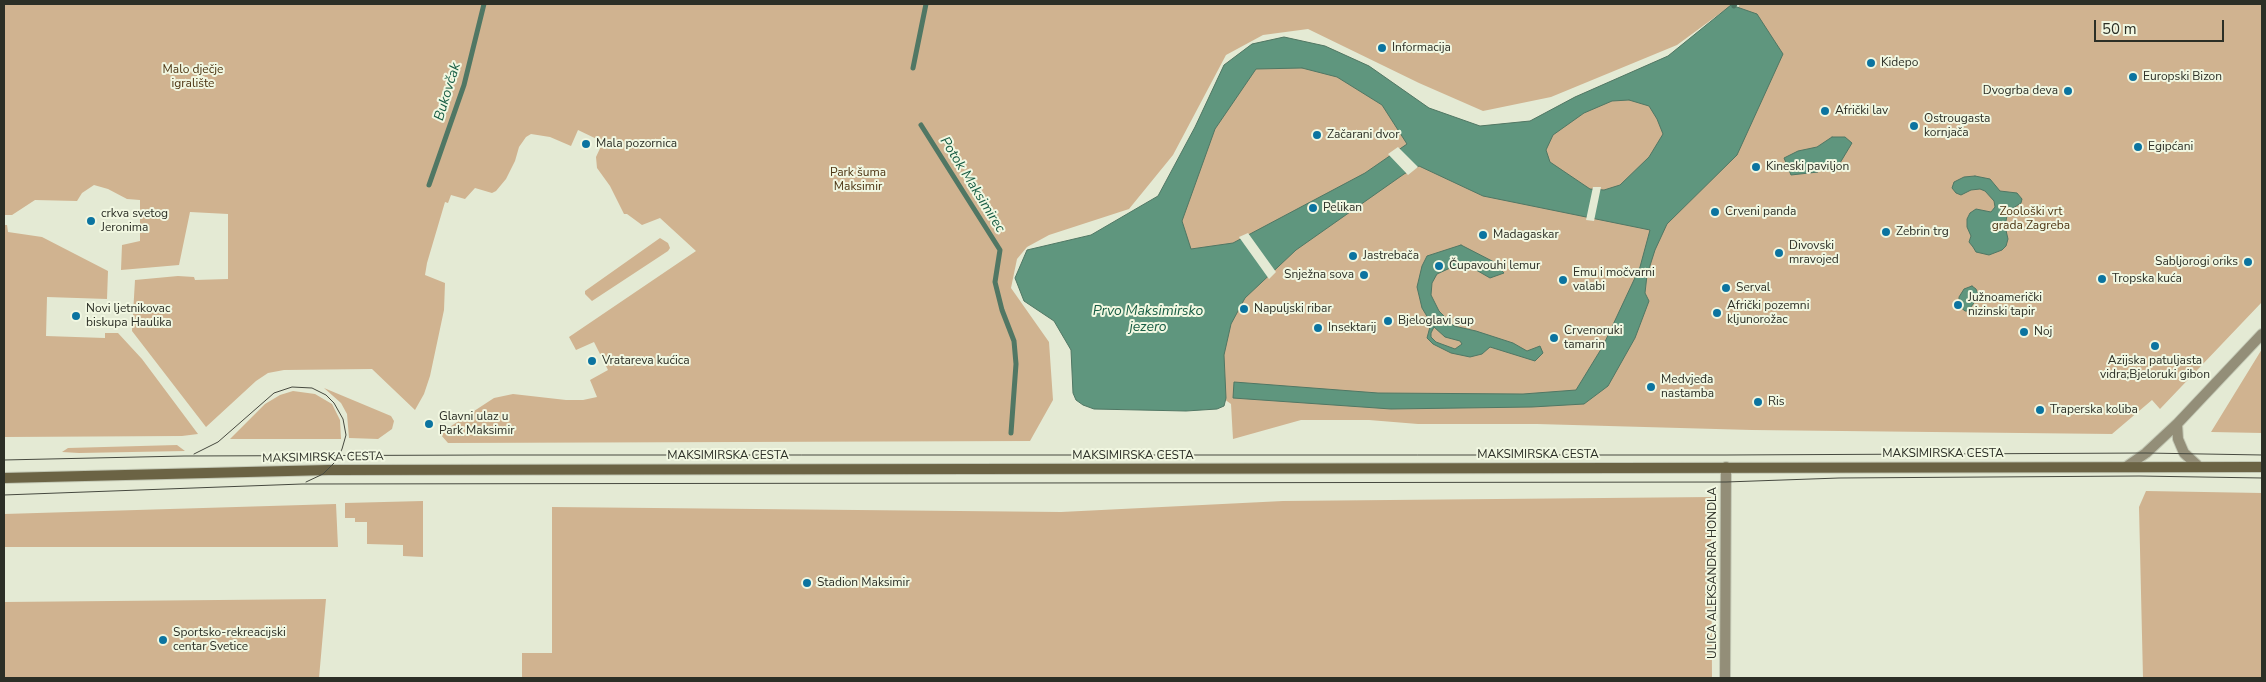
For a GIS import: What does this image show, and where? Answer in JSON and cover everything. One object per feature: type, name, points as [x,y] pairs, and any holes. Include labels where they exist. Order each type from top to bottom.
[{"type":"main road","name":"MAKSIMIRSKA CESTA","points":[[7,477],[366,469],[2262,467]]},
{"type":"street","points":[[2126,467],[2146,453],[2177,424],[2262,334]]},
{"type":"street","points":[[2177,424],[2178,439],[2184,453],[2198,466]]},
{"type":"street","name":"ULICA ALEKSANDRA HONDLA","points":[[1725,678],[1726,467]]},
{"type":"green space","points":[[4,4],[1731,4],[1738,8],[1740,4],[2262,4],[2262,302],[2160,409],[2152,400],[2112,434],[1752,430],[1537,424],[1418,424],[1369,420],[1301,420],[1233,439],[1231,404],[1220,396],[1162,227],[1195,127],[1224,65],[1252,44],[1284,37],[1325,46],[1369,66],[1429,108],[1479,126],[1530,121],[1575,97],[1668,56],[1726,9],[1677,45],[1551,97],[1483,111],[1419,83],[1308,29],[1263,35],[1226,55],[1173,155],[1129,209],[1049,235],[1027,247],[1017,259],[1011,288],[1049,342],[1053,400],[1030,441],[448,443],[441,435],[445,430],[494,398],[513,394],[566,400],[583,400],[597,397],[590,380],[608,370],[594,342],[576,350],[569,337],[696,251],[660,218],[642,225],[627,214],[624,214],[610,186],[597,168],[596,157],[603,142],[578,130],[571,146],[550,137],[531,134],[526,137],[519,147],[515,161],[506,179],[496,191],[492,193],[475,188],[465,199],[451,195],[448,203],[445,202],[425,275],[445,283],[444,310],[430,376],[424,394],[415,410],[372,369],[284,370],[268,373],[256,381],[206,427],[132,331],[135,280],[178,276],[194,277],[195,280],[228,279],[228,214],[190,212],[179,265],[121,270],[122,245],[140,241],[140,200],[127,199],[108,189],[94,185],[82,193],[77,201],[35,200],[12,215],[4,215]]},
{"type":"green space","points":[[4,225],[7,225],[8,232],[42,237],[108,271],[107,299],[47,297],[46,336],[105,338],[105,333],[118,333],[142,359],[198,434],[182,436],[4,437]]},
{"type":"green space","points":[[660,238],[668,243],[670,248],[668,251],[592,301],[585,294],[585,291]]},
{"type":"green space","points":[[2262,349],[2262,433],[2211,432]]},
{"type":"green space","points":[[324,388],[391,416],[394,421],[392,429],[378,439],[349,438],[347,414],[341,403]]},
{"type":"green space","points":[[293,391],[315,394],[332,404],[340,420],[341,439],[230,439],[265,404],[280,395]]},
{"type":"green space","points":[[177,445],[185,451],[62,452],[68,448]]},
{"type":"green space","points":[[2146,491],[2262,493],[2262,678],[2143,678],[2139,507]]},
{"type":"green space","points":[[1711,497],[1712,678],[522,678],[522,653],[552,653],[552,507],[1061,512],[1283,501]]},
{"type":"green space","points":[[423,501],[423,557],[403,556],[403,545],[367,544],[367,522],[355,522],[355,518],[345,518],[345,503]]},
{"type":"green space","points":[[336,504],[338,547],[4,547],[4,514]]},
{"type":"green space","name":"Sportsko-rekreacijski centar Svetice","points":[[326,599],[319,678],[4,678],[4,602]]},
{"type":"water","name":"Prvo Maksimirsko jezero","points":[[1731,5],[1757,14],[1783,54],[1737,155],[1667,224],[1655,250],[1647,275],[1645,293],[1649,301],[1635,338],[1608,386],[1584,404],[1532,407],[1391,409],[1233,398],[1234,382],[1378,393],[1523,394],[1576,390],[1603,346],[1640,267],[1650,230],[1483,196],[1419,166],[1404,174],[1296,250],[1245,298],[1231,324],[1224,355],[1226,398],[1224,406],[1217,409],[1186,411],[1094,409],[1083,405],[1076,400],[1073,393],[1071,350],[1054,321],[1024,301],[1015,278],[1027,250],[1091,235],[1158,196],[1195,127],[1224,65],[1252,44],[1284,37],[1325,46],[1369,66],[1429,108],[1480,126],[1530,121],[1575,97],[1668,56]],"holes":[[[1302,68],[1337,77],[1382,105],[1407,144],[1365,173],[1233,243],[1191,249],[1182,221],[1215,129],[1256,69]],[[1629,100],[1649,106],[1663,134],[1649,157],[1620,185],[1604,190],[1590,189],[1550,162],[1546,150],[1553,135],[1584,113],[1612,101]]]},
{"type":"water","points":[[1832,137],[1845,137],[1852,143],[1840,163],[1831,163],[1822,167],[1818,172],[1791,175],[1784,158],[1798,151],[1817,147]]},
{"type":"water","points":[[1975,176],[1990,179],[2000,191],[2017,193],[2022,199],[2021,203],[2010,210],[2007,216],[2005,226],[2008,239],[2006,246],[2002,250],[1989,255],[1976,252],[1969,242],[1971,236],[1967,227],[1967,219],[1970,213],[1976,209],[1991,212],[1995,207],[1994,201],[1985,191],[1980,189],[1971,190],[1961,195],[1952,188],[1954,182],[1964,177]]},
{"type":"water","points":[[1461,245],[1494,262],[1504,273],[1490,278],[1461,263],[1437,274],[1432,283],[1431,295],[1439,311],[1454,326],[1513,343],[1527,351],[1540,346],[1543,353],[1535,361],[1490,347],[1482,354],[1470,357],[1451,353],[1433,344],[1427,338],[1431,323],[1422,308],[1417,287],[1422,266],[1427,256]],"holes":[[[1434,327],[1445,337],[1460,341],[1462,344],[1455,349],[1436,342],[1431,337]]]},
{"type":"water","points":[[1972,286],[1976,289],[1979,296],[1968,311],[1965,311],[1959,306],[1959,297],[1964,289]]},
{"type":"pier","points":[[1398,147],[1418,167],[1408,175],[1388,154]]},
{"type":"pier","points":[[1593,187],[1601,187],[1594,221],[1586,220]]},
{"type":"pier","points":[[1248,233],[1276,272],[1269,279],[1239,237]]},
{"type":"waterway","name":"Bukovčak","points":[[429,185],[464,85],[484,4]]},
{"type":"waterway","name":"Potok Maksimirec","points":[[913,68],[926,4]]},
{"type":"waterway","name":"Potok Maksimirec","points":[[921,125],[1000,250],[995,282],[1002,310],[1014,341],[1016,364],[1011,433]]},
{"type":"tram line","points":[[194,454],[218,442],[274,393],[292,387],[312,388],[326,395],[334,403],[343,419],[346,435],[336,461],[323,474],[306,482]]},
{"type":"tram line","points":[[4,460],[184,456],[493,455],[2146,453],[2262,455]]},
{"type":"tram line","points":[[4,495],[302,484],[1726,482],[1839,478],[2139,476],[2262,478]]},
{"type":"place","name":"Informacija","points":[[1382,48]]},
{"type":"place","name":"Kidepo","points":[[1871,63]]},
{"type":"place","name":"Europski Bizon","points":[[2133,77]]},
{"type":"place","name":"Dvogrba deva","points":[[2068,91]]},
{"type":"place","name":"Afrički lav","points":[[1825,111]]},
{"type":"place","name":"Ostrougasta kornjača","points":[[1914,126]]},
{"type":"place","name":"Začarani dvor","points":[[1317,135]]},
{"type":"place","name":"Mala pozornica","points":[[586,144]]},
{"type":"place","name":"Egipćani","points":[[2138,147]]},
{"type":"place","name":"Kineski paviljon","points":[[1756,167]]},
{"type":"place","name":"Pelikan","points":[[1313,208]]},
{"type":"place","name":"Crveni panda","points":[[1715,212]]},
{"type":"place","name":"crkva svetog Jeronima","points":[[91,221]]},
{"type":"place","name":"Zebrin trg","points":[[1886,232]]},
{"type":"place","name":"Madagaskar","points":[[1483,235]]},
{"type":"place","name":"Divovski mravojed","points":[[1779,253]]},
{"type":"place","name":"Jastrebača","points":[[1353,256]]},
{"type":"place","name":"Sabljorogi oriks","points":[[2248,262]]},
{"type":"place","name":"Čupavouhi lemur","points":[[1439,266]]},
{"type":"place","name":"Snježna sova","points":[[1364,275]]},
{"type":"place","name":"Tropska kuća","points":[[2102,279]]},
{"type":"place","name":"Emu i močvarni valabi","points":[[1563,280]]},
{"type":"place","name":"Serval","points":[[1726,288]]},
{"type":"place","name":"Južnoamerički nizinski tapir","points":[[1958,305]]},
{"type":"place","name":"Napuljski ribar","points":[[1244,309]]},
{"type":"place","name":"Afrički pozemni kljunorožac","points":[[1717,313]]},
{"type":"place","name":"Novi ljetnikovac biskupa Haulika","points":[[76,316]]},
{"type":"place","name":"Bjeloglavi sup","points":[[1388,321]]},
{"type":"place","name":"Insektarij","points":[[1318,328]]},
{"type":"place","name":"Noj","points":[[2024,332]]},
{"type":"place","name":"Crvenoruki tamarin","points":[[1554,338]]},
{"type":"place","name":"Azijska patuljasta vidra;Bjeloruki gibon","points":[[2155,346]]},
{"type":"place","name":"Vratareva kućica","points":[[592,361]]},
{"type":"place","name":"Medvjeđa nastamba","points":[[1651,387]]},
{"type":"place","name":"Ris","points":[[1758,402]]},
{"type":"place","name":"Traperska koliba","points":[[2040,410]]},
{"type":"place","name":"Glavni ulaz u Park Maksimir","points":[[429,424]]},
{"type":"place","name":"Stadion Maksimir","points":[[807,583]]},
{"type":"place","name":"Sportsko-rekreacijski centar Svetice","points":[[163,640]]},
{"type":"park label","name":"Malo dječje igralište","points":[[193,77]]},
{"type":"park label","name":"Park šuma Maksimir","points":[[858,180]]},
{"type":"park label","name":"Zoološki vrt grada Zagreba","points":[[2031,219]]}]
